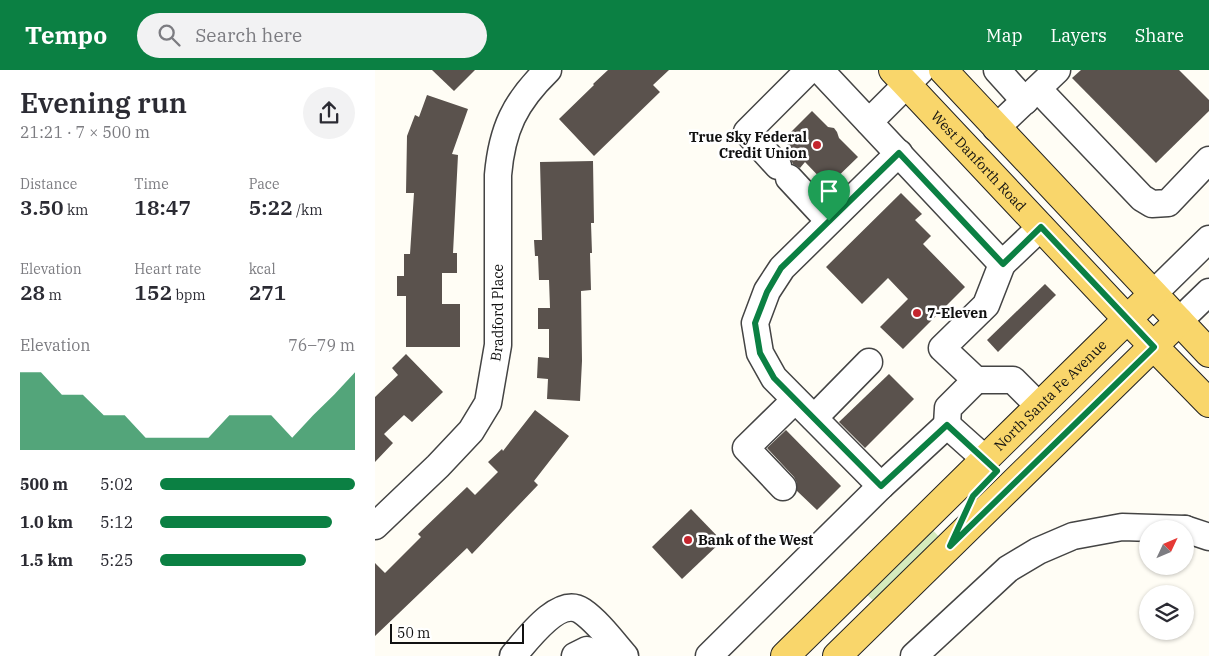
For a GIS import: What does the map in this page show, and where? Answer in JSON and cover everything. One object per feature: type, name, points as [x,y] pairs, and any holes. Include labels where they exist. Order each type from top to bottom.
[{"type":"main road","points":[[943,70],[1209,353]]},
{"type":"main road","name":"West Danforth Road","points":[[907,75],[1041,227],[1209,403]]},
{"type":"main road","name":"North Santa Fe Avenue","points":[[785,656],[1153,294]]},
{"type":"main road","points":[[837,656],[1179,321]]},
{"type":"main road","points":[[950,546],[973,496],[997,471],[985,459]]},
{"type":"street","name":"Bradford Place","points":[[375,526],[438,466],[471,431],[488,403],[498,345],[497,175],[500,152],[510,119],[518,105],[528,91],[548,70]]},
{"type":"street","points":[[809,70],[747,132],[829,221]]},
{"type":"street","points":[[820,70],[1003,264]]},
{"type":"street","points":[[1001,72],[1046,81],[1142,198],[1153,204],[1168,202],[1209,160]]},
{"type":"street","points":[[869,122],[907,75]]},
{"type":"street","points":[[996,128],[1046,81]]},
{"type":"street","points":[[881,486],[774,378],[760,353],[755,323],[767,292],[781,268],[899,153]]},
{"type":"street","points":[[1039,406],[1013,380],[976,380],[942,348],[986,305],[1003,264],[1041,227]]},
{"type":"street","name":"North Santa Fe Avenue","points":[[1153,294],[1209,239]]},
{"type":"street","points":[[1179,321],[1209,292]]},
{"type":"street","points":[[814,418],[869,362]]},
{"type":"street","points":[[709,656],[881,486],[947,425],[949,408],[976,380]]},
{"type":"street","points":[[783,487],[746,448],[795,400]]},
{"type":"street","points":[[947,425],[985,459]]},
{"type":"street","points":[[914,656],[1008,569],[1037,551],[1073,536],[1122,527],[1139,528]]},
{"type":"street","points":[[1194,532],[1209,537]]},
{"type":"street","points":[[513,656],[554,613],[564,608],[573,607],[581,610],[625,656]]},
{"type":"street","points":[[575,656],[587,650],[602,656]]},
{"type":"green space","points":[[930,527],[941,539],[876,603],[864,592]]},
{"type":"building","points":[[432,70],[475,70],[454,91]]},
{"type":"building","points":[[608,70],[669,70],[653,85],[660,92],[594,156],[559,119]]},
{"type":"building","points":[[1081,70],[1179,70],[1209,100],[1209,111],[1156,163],[1072,78]]},
{"type":"building","points":[[427,95],[468,109],[452,154],[458,155],[453,253],[457,253],[457,273],[442,273],[442,304],[460,304],[460,347],[406,347],[406,296],[397,296],[397,276],[404,276],[404,254],[410,254],[414,193],[406,193],[407,136],[415,115],[419,117]]},
{"type":"building","name":"True Sky Federal Credit Union","points":[[812,111],[828,127],[834,128],[839,138],[858,157],[828,186],[805,162],[800,168],[793,164],[789,156],[794,151],[783,140]]},
{"type":"building","points":[[593,161],[594,223],[591,223],[591,290],[581,291],[582,361],[580,401],[547,399],[548,379],[537,378],[538,357],[549,358],[549,329],[538,329],[538,308],[550,308],[549,280],[539,280],[538,256],[535,256],[534,240],[542,240],[540,162]]},
{"type":"building","points":[[901,193],[922,214],[915,220],[931,236],[923,244],[965,287],[903,349],[880,327],[908,299],[888,278],[862,304],[826,267]]},
{"type":"building","points":[[1045,284],[1056,295],[998,352],[987,340]]},
{"type":"building","points":[[406,354],[443,392],[412,422],[404,415],[384,434],[393,443],[375,462],[375,397],[398,375],[392,368]]},
{"type":"building","points":[[889,374],[914,399],[865,448],[839,422]]},
{"type":"building","points":[[535,410],[569,436],[534,481],[538,485],[472,554],[467,548],[375,636],[375,563],[385,573],[421,537],[418,534],[467,487],[475,495],[498,472],[488,462],[502,449],[503,451]]},
{"type":"building","points":[[786,430],[841,486],[817,510],[797,491],[797,483],[794,477],[767,448]]},
{"type":"building","points":[[691,509],[722,541],[682,579],[652,547]]},
{"type":"place","name":"True Sky Federal Credit Union","points":[[817,145]]},
{"type":"place","name":"7-Eleven","points":[[917,313]]},
{"type":"place","name":"Bank of the West","points":[[688,540]]},
{"type":"route","points":[[899,153],[1003,264],[1041,227],[1154,347],[950,546],[973,496],[997,471],[947,425],[881,486],[774,378],[760,353],[755,323],[767,292],[781,268],[829,221],[899,153]]}]
